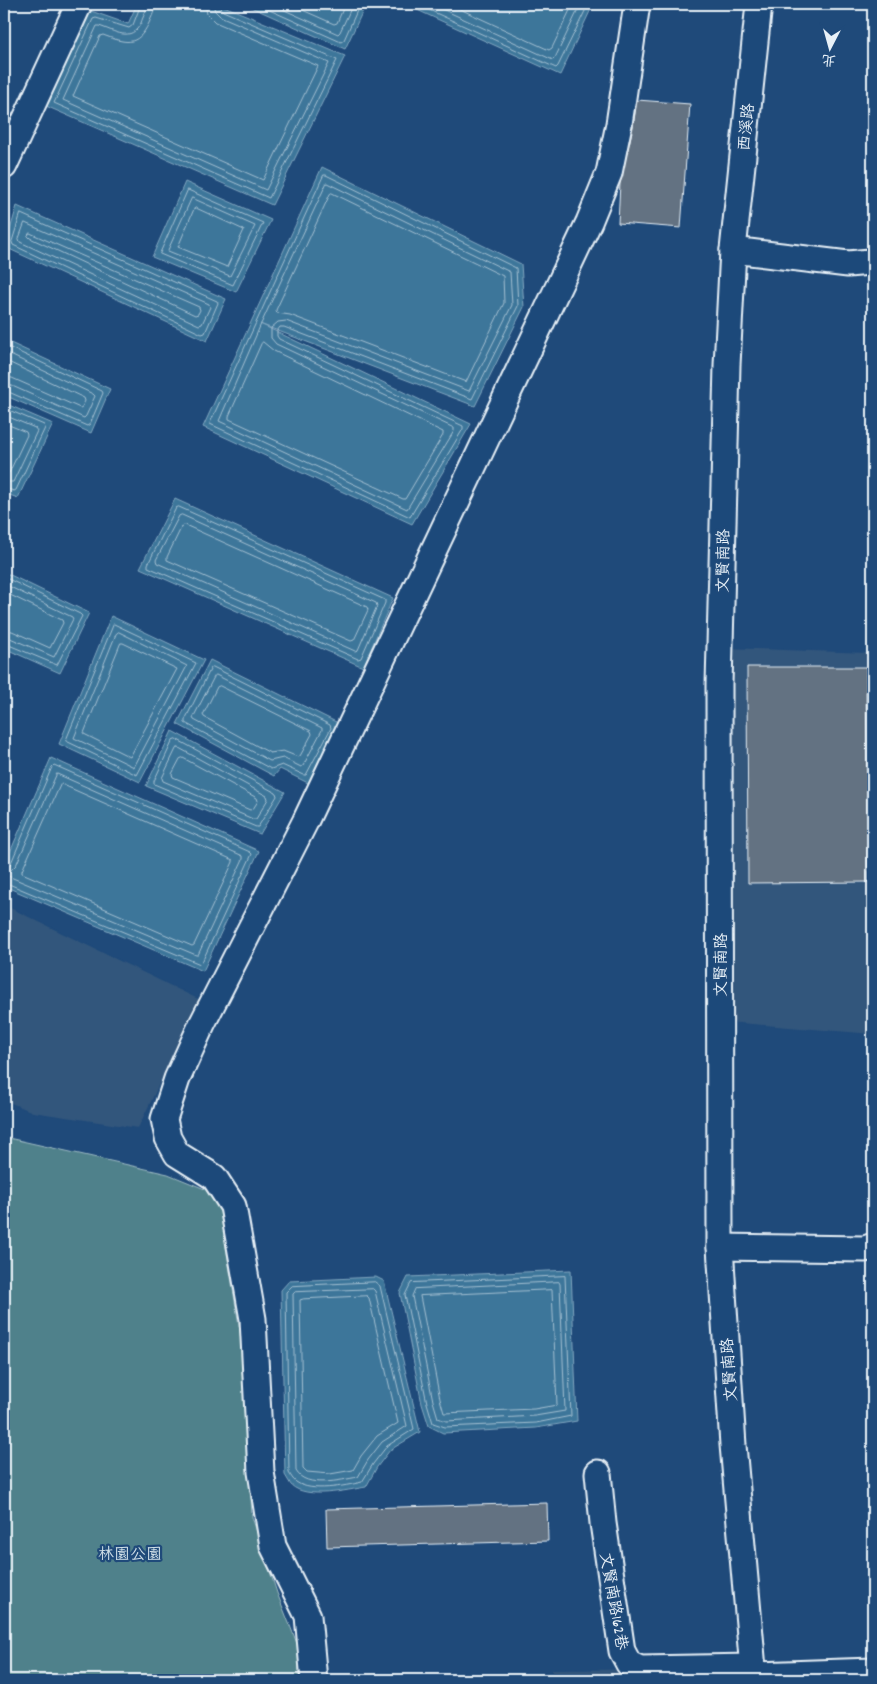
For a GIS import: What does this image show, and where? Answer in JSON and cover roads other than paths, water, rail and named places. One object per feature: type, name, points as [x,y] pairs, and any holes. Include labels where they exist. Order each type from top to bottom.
[{"type":"street","points":[[4,166],[79,4]]},
{"type":"street","points":[[314,1680],[308,1616],[273,1546],[261,1472],[253,1319],[233,1206],[214,1177],[177,1154],[168,1138],[164,1119],[177,1079],[202,1024],[305,822],[589,222],[609,173],[619,124],[637,4]]},
{"type":"street","name":"西溪路","points":[[733,250],[758,4]]},
{"type":"street","points":[[733,250],[848,264],[873,261]]},
{"type":"street","name":"文賢南路","points":[[733,250],[726,365],[719,685],[720,1247],[733,1445],[753,1674]]},
{"type":"street","points":[[720,1247],[865,1250],[873,1246]]},
{"type":"street","name":"文賢南路162巷","points":[[598,1473],[614,1603],[622,1651],[629,1664],[640,1669],[753,1674]]},
{"type":"street","points":[[753,1674],[873,1671]]},
{"type":"water","points":[[137,4],[219,4],[345,56],[272,205],[46,106],[91,11],[128,24]]},
{"type":"water","points":[[244,4],[366,4],[345,49]]},
{"type":"water","points":[[404,4],[585,4],[592,7],[560,75]]},
{"type":"water","points":[[322,167],[521,264],[524,307],[475,406],[260,324],[471,424],[412,524],[203,427]]},
{"type":"water","points":[[185,182],[271,220],[236,292],[152,257]]},
{"type":"water","points":[[17,206],[226,299],[207,341],[5,247]]},
{"type":"water","points":[[4,340],[110,389],[91,433],[4,395]]},
{"type":"water","points":[[4,403],[53,424],[18,498],[4,493]]},
{"type":"water","points":[[175,499],[393,598],[363,667],[140,568]]},
{"type":"water","points":[[4,572],[89,613],[60,673],[4,648]]},
{"type":"water","points":[[111,616],[204,660],[140,782],[59,744]]},
{"type":"water","points":[[210,660],[338,723],[308,783],[280,769],[274,776],[177,724]]},
{"type":"water","points":[[172,731],[285,792],[260,834],[146,786]]},
{"type":"water","points":[[51,758],[259,851],[203,971],[4,886],[4,866]]},
{"type":"water","points":[[571,1270],[577,1421],[536,1428],[443,1433],[429,1426],[422,1404],[400,1293],[408,1277]]},
{"type":"water","points":[[376,1277],[384,1281],[420,1432],[390,1450],[377,1467],[366,1487],[327,1493],[298,1490],[291,1485],[285,1475],[281,1290],[289,1281]]},
{"type":"park label","name":"林園公園","points":[[130,1553]]}]
